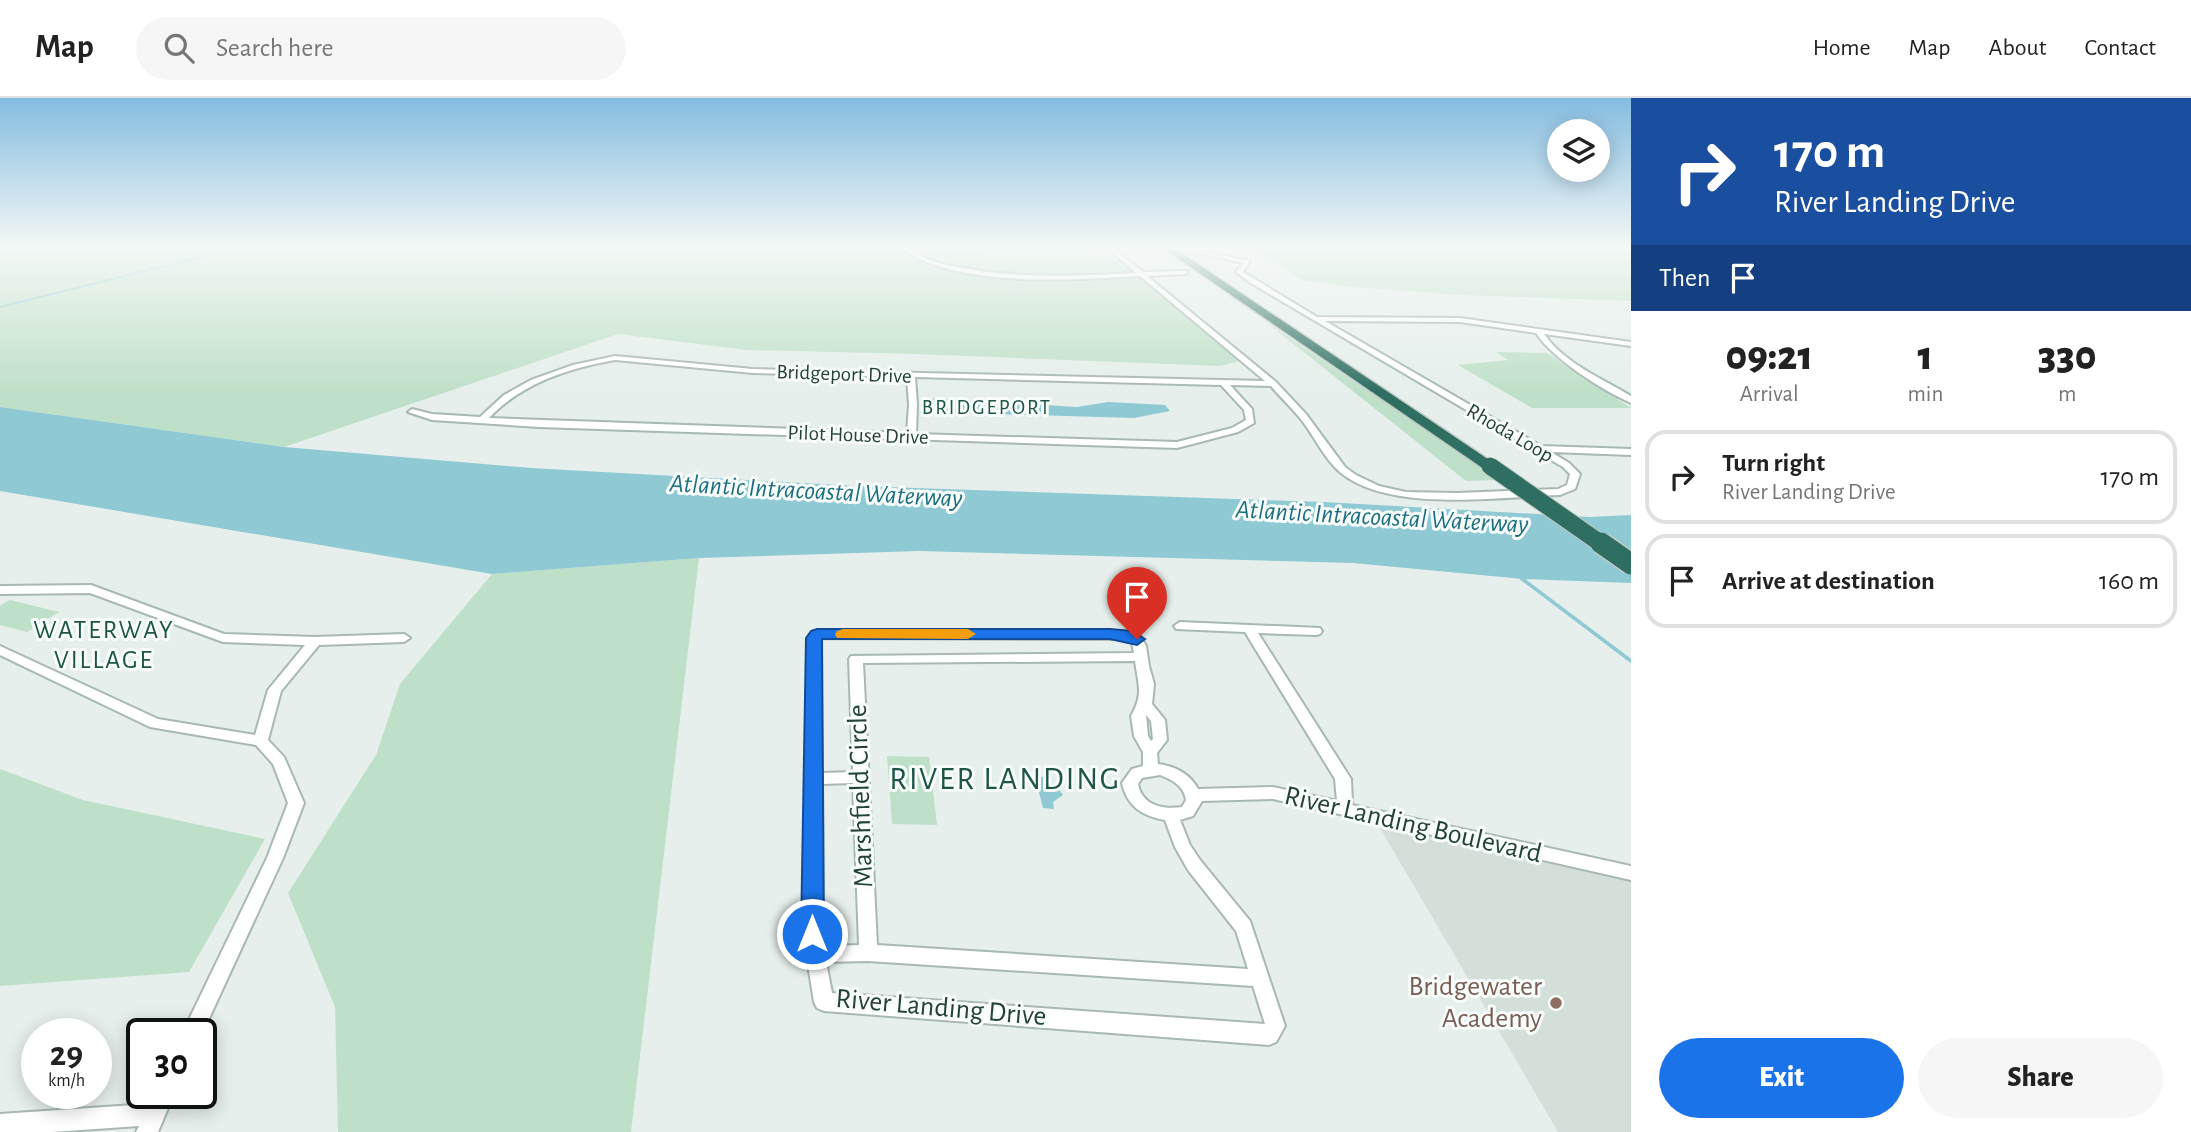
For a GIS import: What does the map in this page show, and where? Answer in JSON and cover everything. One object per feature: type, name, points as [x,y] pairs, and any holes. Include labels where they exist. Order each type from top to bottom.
[{"type":"highway","points":[[1237,294],[1631,554]]},
{"type":"highway","points":[[1240,294],[1496,466],[1631,564]]},
{"type":"street","name":"Rhoda Loop","points":[[1165,294],[1273,384],[1303,416],[1342,469],[1353,477],[1387,491],[1421,496],[1538,495],[1560,492],[1571,487],[1575,474],[1566,465],[1274,294]]},
{"type":"street","points":[[1315,319],[1436,318],[1631,344]]},
{"type":"street","points":[[1538,331],[1544,342],[1560,355],[1631,400]]},
{"type":"street","name":"Bridgeport Drive","points":[[482,420],[509,395],[524,387],[593,362],[615,358],[730,370],[1273,384]]},
{"type":"street","points":[[911,376],[911,436]]},
{"type":"street","name":"Bridgeport Drive","points":[[1223,383],[1265,377]]},
{"type":"street","name":"Pilot House Drive","points":[[412,412],[432,418],[1145,446],[1195,443],[1235,430],[1251,421],[1248,409],[1223,383]]},
{"type":"street","points":[[1537,449],[1631,452]]},
{"type":"street","points":[[0,590],[91,589],[223,638],[315,641],[404,638]]},
{"type":"street","points":[[1180,626],[1315,631]]},
{"type":"street","points":[[1249,629],[1343,779],[1345,810]]},
{"type":"street","name":"River Landing Drive","points":[[1142,657],[1137,639],[1126,635],[817,634],[814,638],[812,934],[824,1002],[1269,1035],[1275,1026],[1244,927],[1194,865],[1183,847],[1171,816]]},
{"type":"street","name":"Marshfield Circle","points":[[854,634],[868,953]]},
{"type":"street","points":[[1013,634],[1019,657]]},
{"type":"street","points":[[260,741],[275,690],[315,641]]},
{"type":"street","points":[[0,650],[155,723],[260,741],[278,761],[296,803],[275,859],[199,1018]]},
{"type":"street","points":[[856,659],[1142,657],[1147,684],[1145,705],[1138,716],[1141,736],[1150,752],[1151,769]]},
{"type":"street","points":[[1151,769],[1178,776],[1194,795],[1192,807],[1187,812],[1171,816],[1153,811],[1133,795],[1130,789],[1132,777],[1151,769]]},
{"type":"street","points":[[813,779],[861,778]]},
{"type":"street","name":"River Landing Boulevard","points":[[1194,795],[1273,793],[1631,873]]},
{"type":"street","points":[[816,954],[868,953],[1260,978]]},
{"type":"street","points":[[0,1125],[151,1123]]},
{"type":"shaded area","name":"Bridgewater Academy","points":[[1373,816],[1631,873],[1631,1132],[1558,1132]]},
{"type":"green space","points":[[0,294],[1167,294],[1245,360],[1220,366],[747,350],[618,334],[284,447],[0,407]]},
{"type":"green space","points":[[1449,294],[1631,294],[1631,301]]},
{"type":"green space","points":[[1266,322],[1500,480],[1466,481]]},
{"type":"green space","points":[[1496,352],[1547,353],[1631,408],[1532,408],[1458,365],[1508,360]]},
{"type":"green space","points":[[699,558],[631,1132],[338,1132],[335,1007],[288,893],[376,755],[400,684],[492,574]]},
{"type":"green space","points":[[10,600],[59,612],[27,632],[0,625],[0,606]]},
{"type":"green space","points":[[887,756],[929,757],[937,825],[892,824]]},
{"type":"green space","points":[[0,769],[83,800],[265,839],[189,972],[0,986]]},
{"type":"water","points":[[928,398],[1077,407],[1108,402],[1165,405],[1170,411],[1134,418],[926,412]]},
{"type":"water","name":"Atlantic Intracoastal Waterway","points":[[0,407],[284,447],[531,468],[856,486],[1324,502],[1590,517],[1631,515],[1631,583],[1523,579],[1353,563],[919,551],[699,558],[492,574],[0,491]]},
{"type":"water","points":[[1035,777],[1047,777],[1049,784],[1058,788],[1063,795],[1053,802],[1054,809],[1043,808]]},
{"type":"waterway","points":[[0,307],[51,294]]},
{"type":"waterway","points":[[1521,578],[1631,661]]},
{"type":"slow traffic","points":[[843,634],[968,634]]},
{"type":"place","name":"Bridgewater Academy","points":[[1556,1003]]},
{"type":"district","name":"BRIDGEPORT","points":[[987,407]]},
{"type":"district","name":"WATERWAY VILLAGE","points":[[104,645]]},
{"type":"district","name":"RIVER LANDING","points":[[1005,779]]},
{"type":"route","points":[[812,934],[814,638],[817,634],[1110,634],[1137,639]]}]
